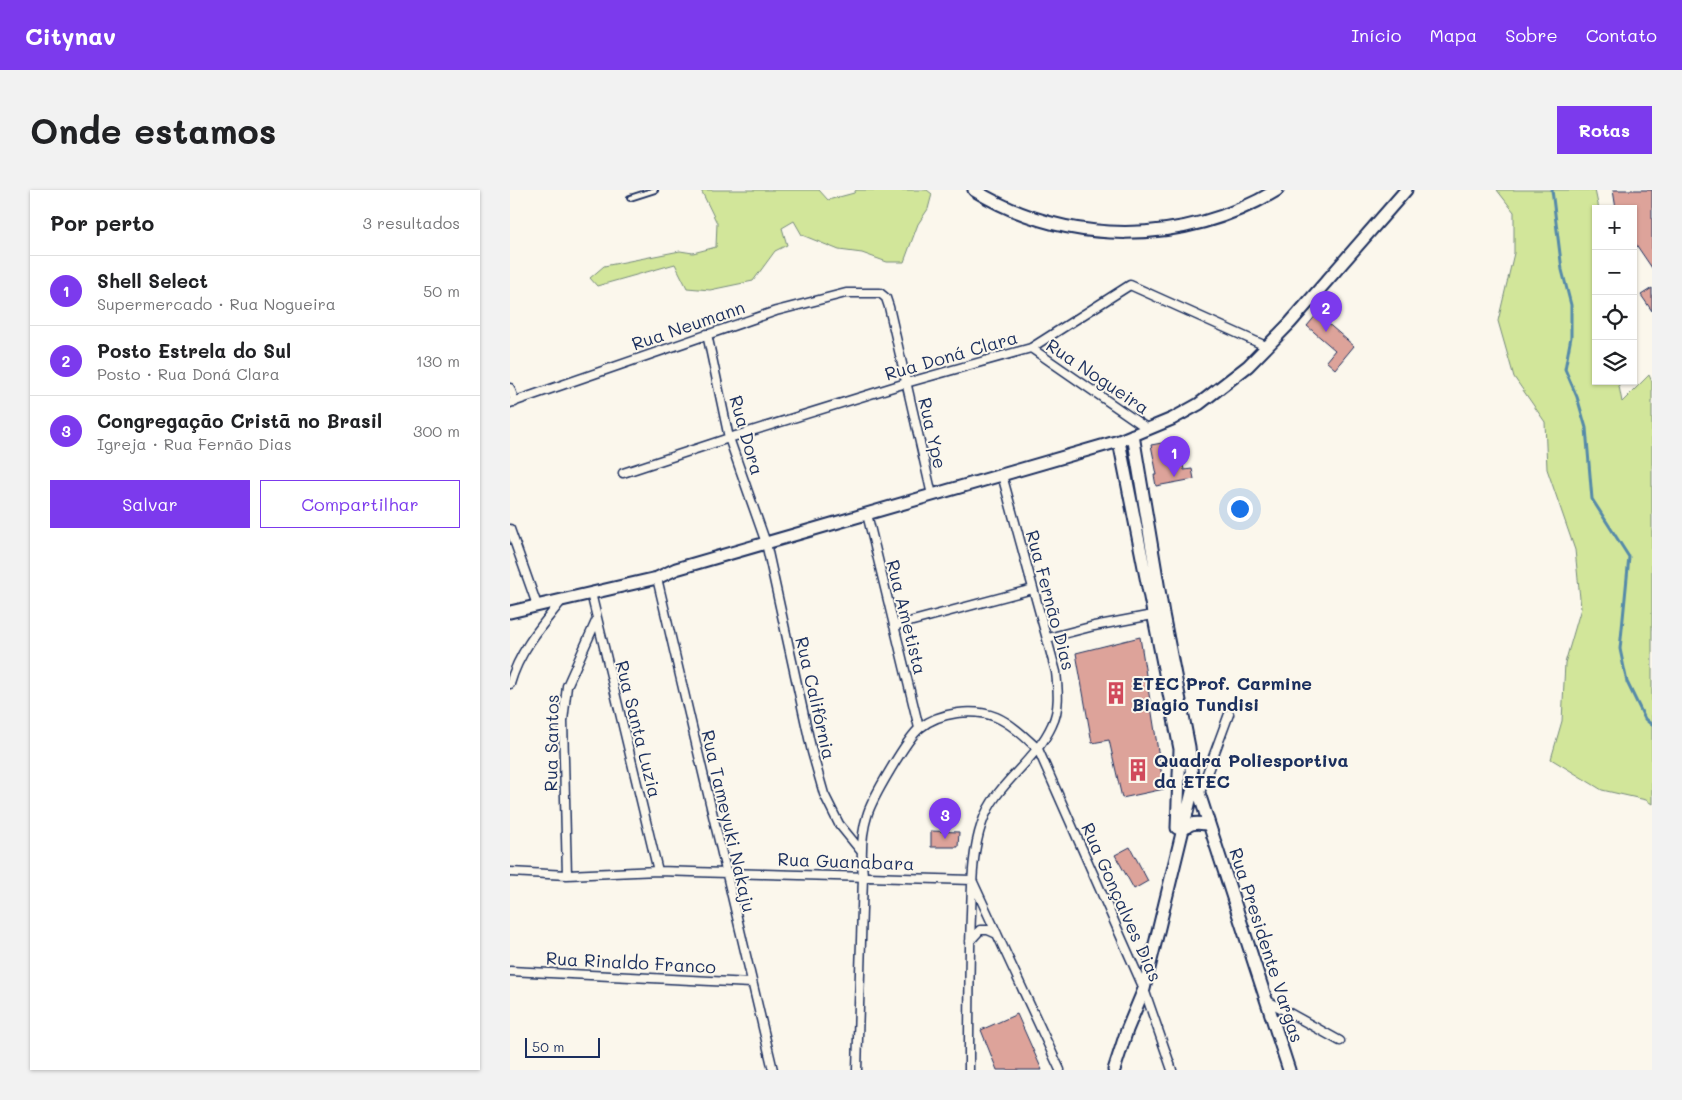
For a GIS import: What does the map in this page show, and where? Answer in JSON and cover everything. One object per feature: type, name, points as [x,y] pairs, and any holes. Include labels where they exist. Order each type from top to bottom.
[{"type":"main road","points":[[974,190],[995,203],[1039,219],[1107,232],[1143,233],[1185,228],[1233,212],[1277,190]]},
{"type":"main road","points":[[510,612],[657,578],[676,568],[1119,441],[1148,429],[1199,404],[1268,347],[1406,190]]},
{"type":"main road","points":[[1133,435],[1158,614],[1180,748],[1176,851]]},
{"type":"main road","points":[[1114,1070],[1127,1030],[1144,988],[1157,942],[1176,851],[1190,802],[1193,775],[1119,441]]},
{"type":"main road","name":"Rua Presidente Vargas","points":[[1193,775],[1289,1070]]},
{"type":"main road","points":[[1180,780],[1190,802],[1209,827]]},
{"type":"main road","points":[[1181,832],[1187,825],[1195,822],[1209,827]]},
{"type":"street","name":"Rua Doná Clara","points":[[623,473],[906,383],[1031,348],[1130,284],[1268,347]]},
{"type":"street","name":"Rua Neumann","points":[[513,403],[707,334],[816,300],[846,293],[880,293]]},
{"type":"street","name":"Rua Ype","points":[[880,293],[886,298],[889,307],[932,495]]},
{"type":"street","name":"Rua Dora","points":[[707,334],[729,438],[766,543]]},
{"type":"street","name":"Rua Nogueira","points":[[1031,348],[1148,429]]},
{"type":"street","points":[[510,388],[513,403]]},
{"type":"street","name":"Rua Fernão Dias","points":[[969,1070],[970,942],[975,850],[982,822],[997,794],[1038,749],[1053,724],[1058,699],[1056,672],[1048,638],[1002,475]]},
{"type":"street","name":"Rua Ametista","points":[[867,514],[919,728]]},
{"type":"street","points":[[510,529],[537,605]]},
{"type":"street","name":"Rua Califórnia","points":[[766,543],[812,752],[824,794],[840,824],[861,851]]},
{"type":"street","name":"Rua Tameyuki Nakaju","points":[[657,578],[773,1070]]},
{"type":"street","points":[[894,626],[1033,589]]},
{"type":"street","name":"Rua Santa Luzia","points":[[591,593],[658,871]]},
{"type":"street","points":[[510,684],[514,671],[536,632],[563,600]]},
{"type":"street","points":[[1048,638],[1094,626],[1158,614]]},
{"type":"street","name":"Rua Santos","points":[[567,875],[564,712],[567,686],[597,619]]},
{"type":"street","points":[[858,1070],[863,876],[861,851],[867,815],[891,768],[919,728],[940,717],[969,712],[996,717],[1019,732],[1038,749]]},
{"type":"street","points":[[1199,795],[1229,714]]},
{"type":"street","name":"Rua Gonçalves Dias","points":[[1038,749],[1144,988],[1172,1070]]},
{"type":"street","name":"Rua Guanabara","points":[[510,872],[567,875],[658,871],[972,880]]},
{"type":"street","points":[[972,880],[1060,1070]]},
{"type":"street","points":[[970,942],[980,930],[988,930],[997,934]]},
{"type":"street","name":"Rua Rinaldo Franco","points":[[510,971],[751,983]]},
{"type":"street","points":[[1266,1000],[1340,1041]]},
{"type":"lane","points":[[630,198],[655,190]]},
{"type":"green space","points":[[701,190],[819,190],[828,200],[854,193],[856,190],[927,190],[932,194],[928,209],[918,224],[904,262],[887,262],[862,253],[839,250],[802,235],[794,221],[782,228],[787,245],[775,251],[753,281],[710,290],[687,288],[675,264],[597,286],[590,278],[604,266],[680,251],[693,253],[716,247],[717,223]]},
{"type":"green space","points":[[1497,190],[1595,190],[1598,205],[1592,205],[1592,385],[1619,385],[1622,402],[1649,375],[1652,382],[1652,804],[1646,800],[1602,790],[1551,759],[1562,721],[1565,663],[1581,608],[1575,550],[1547,469],[1545,422],[1514,377],[1498,321],[1514,253],[1514,212]]},
{"type":"building","points":[[1613,190],[1652,190],[1652,268],[1637,246],[1637,205],[1615,205]]},
{"type":"building","points":[[1652,288],[1652,311],[1641,295]]},
{"type":"building","points":[[1317,314],[1354,346],[1335,369],[1326,361],[1335,350],[1307,326]]},
{"type":"building","points":[[1178,440],[1184,470],[1192,469],[1194,479],[1156,486],[1154,475],[1157,475],[1151,445]]},
{"type":"building","name":"ETEC Prof. Carmine Biagio Tundisi","points":[[1140,637],[1164,789],[1122,798],[1109,740],[1092,743],[1076,653]]},
{"type":"building","points":[[931,831],[959,832],[958,847],[931,847]]},
{"type":"building","points":[[1130,847],[1148,881],[1134,889],[1115,855]]},
{"type":"building","points":[[1017,1014],[1042,1070],[997,1070],[981,1030]]},
{"type":"waterway","points":[[1552,190],[1562,270],[1571,305],[1571,337],[1565,369],[1577,397],[1586,428],[1592,499],[1629,557],[1620,649],[1627,682],[1645,719],[1652,725]]},
{"type":"place","name":"Posto Estrela do Sul","points":[[1326,332]]},
{"type":"place","name":"Shell Select","points":[[1174,477]]},
{"type":"place","name":"ETEC Prof. Carmine Biagio Tundisi","points":[[1116,693]]},
{"type":"place","name":"Quadra Poliesportiva da ETEC","points":[[1138,770]]},
{"type":"place","name":"Congregação Cristã no Brasil","points":[[945,839]]}]
